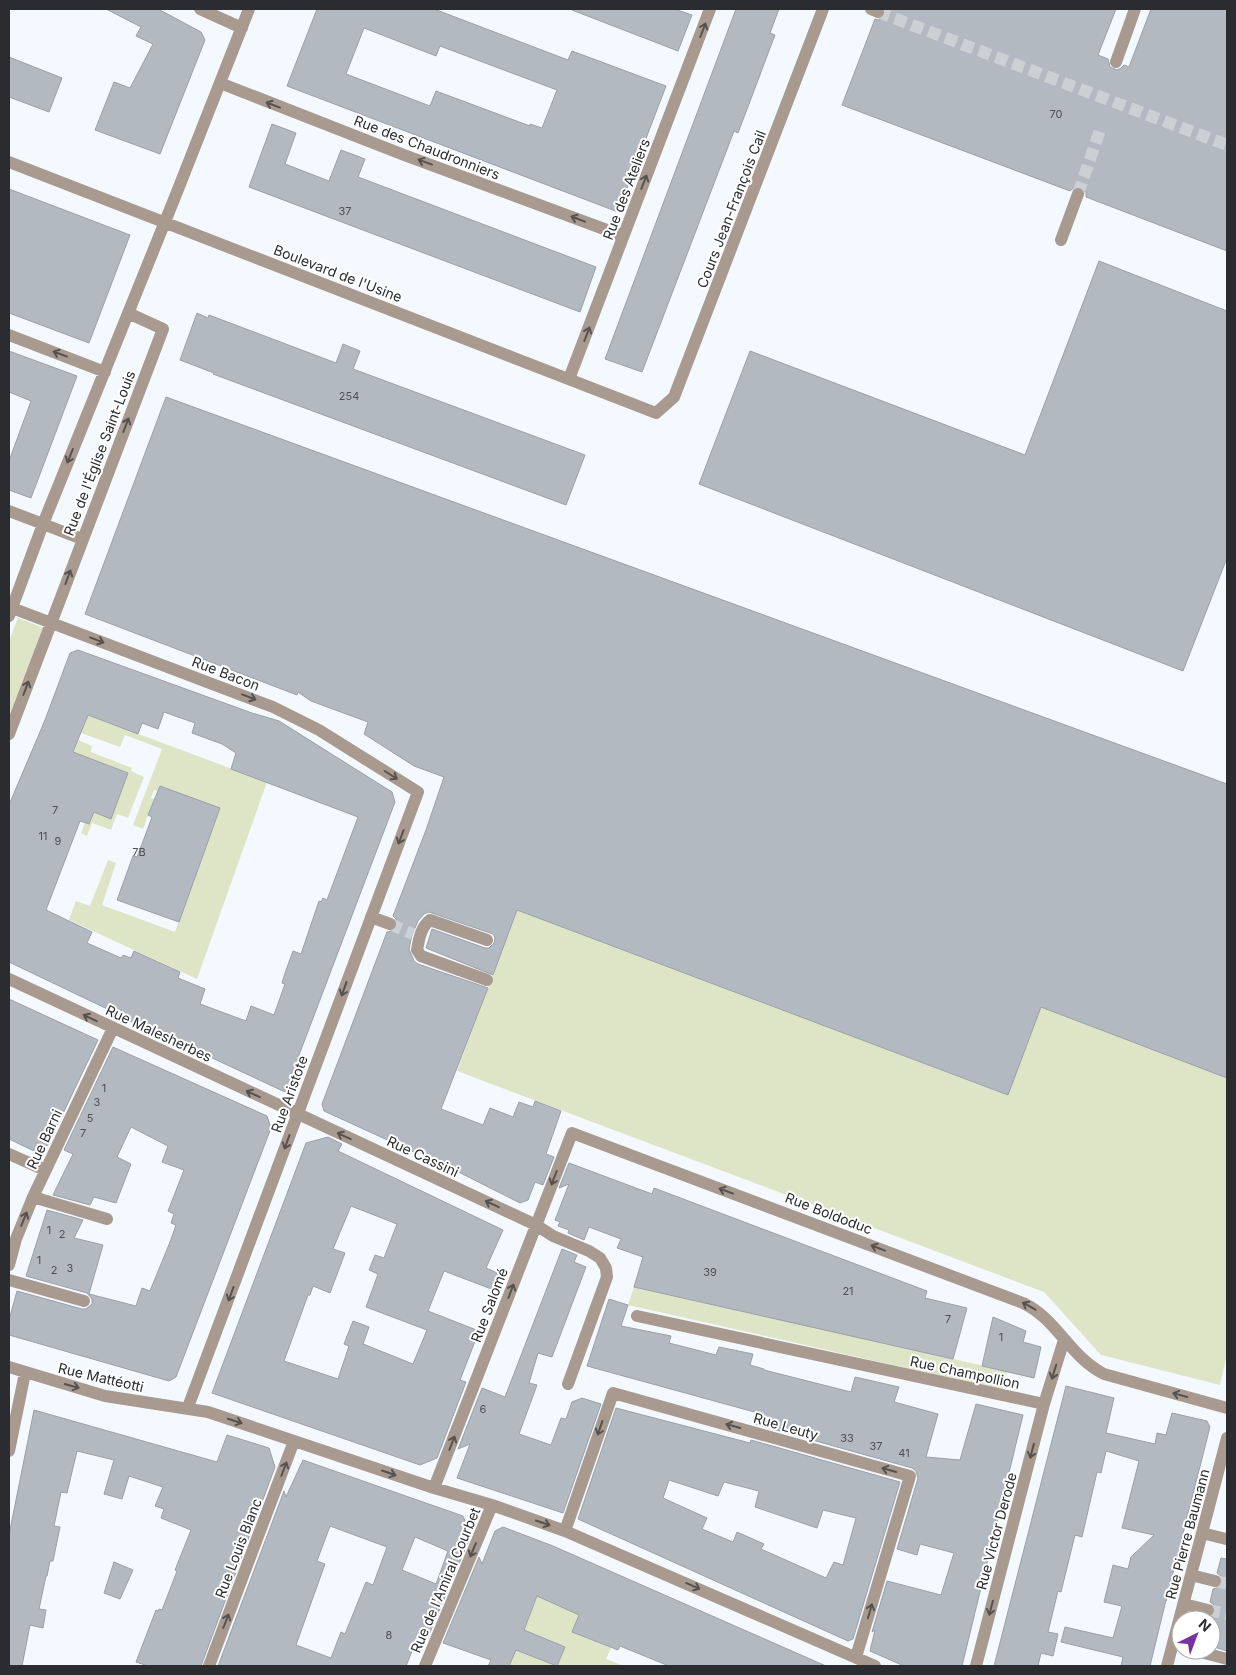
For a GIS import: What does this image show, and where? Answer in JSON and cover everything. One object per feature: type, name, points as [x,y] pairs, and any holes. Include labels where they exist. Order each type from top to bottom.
[{"type":"street","points":[[200,9],[242,28]]},
{"type":"street","name":"Rue de l'Église Saint-Louis","points":[[10,612],[43,524],[249,9]]},
{"type":"street","name":"Rue des Ateliers","points":[[569,379],[710,9]]},
{"type":"street","name":"Cours Jean-François Cail","points":[[656,413],[674,397],[823,9]]},
{"type":"street","points":[[1116,62],[1135,9]]},
{"type":"street","name":"Rue des Chaudronniers","points":[[220,83],[623,236]]},
{"type":"street","name":"Boulevard de l'Usine","points":[[9,162],[656,413]]},
{"type":"street","points":[[1061,240],[1078,194]]},
{"type":"street","name":"Rue de l'Église Saint-Louis","points":[[9,734],[163,329],[128,313]]},
{"type":"street","points":[[9,335],[105,372]]},
{"type":"street","points":[[9,511],[82,539]]},
{"type":"street","name":"Rue Bacon","points":[[10,612],[51,623],[273,707],[319,730],[418,792]]},
{"type":"street","name":"Rue Aristote","points":[[188,1408],[418,792]]},
{"type":"street","points":[[371,917],[390,924]]},
{"type":"street","points":[[486,980],[421,956],[417,950],[416,935],[430,920],[487,940]]},
{"type":"street","name":"Rue Malesherbes","points":[[9,979],[298,1114]]},
{"type":"street","name":"Rue Barni","points":[[9,1265],[16,1239],[33,1197],[113,1028]]},
{"type":"street","name":"Rue Cassini","points":[[298,1114],[536,1225],[553,1236],[589,1251],[600,1258],[606,1268],[607,1277],[568,1384]]},
{"type":"street","name":"Rue Salomé","points":[[434,1488],[572,1133]]},
{"type":"street","name":"Rue Boldoduc","points":[[572,1133],[1023,1302],[1042,1314],[1064,1340]]},
{"type":"street","points":[[9,1154],[45,1170]]},
{"type":"street","points":[[33,1197],[107,1219]]},
{"type":"street","points":[[9,1280],[84,1300]]},
{"type":"street","name":"Rue Champollion","points":[[637,1316],[1044,1404]]},
{"type":"street","points":[[1044,1404],[1064,1340],[1093,1369],[1104,1374],[1227,1408]]},
{"type":"street","name":"Rue Mattéotti","points":[[9,1368],[105,1396],[208,1412],[434,1488],[492,1505],[566,1531],[876,1666]]},
{"type":"street","points":[[9,1451],[25,1372]]},
{"type":"street","name":"Rue Leuty","points":[[566,1531],[612,1393],[910,1476],[856,1658]]},
{"type":"street","name":"Rue Victor Derode","points":[[976,1666],[1044,1404]]},
{"type":"street","name":"Rue Pierre Baumann","points":[[1183,1610],[1227,1438]]},
{"type":"street","name":"Rue Louis Blanc","points":[[209,1666],[294,1441]]},
{"type":"street","name":"Rue de l'Amiral Courbet","points":[[425,1666],[492,1505]]},
{"type":"street","points":[[1202,1533],[1226,1539]]},
{"type":"street","points":[[1191,1575],[1215,1581]]},
{"type":"street","points":[[1184,1604],[1208,1610]]},
{"type":"green space","points":[[18,618],[44,628],[9,717],[9,641]]},
{"type":"green space","points":[[88,715],[267,782],[197,979],[69,920],[76,901],[90,906],[108,860],[116,863],[102,905],[175,932],[220,809],[160,786],[158,791],[154,790],[151,798],[154,799],[143,829],[133,825],[162,749],[125,735],[120,747],[81,733]]},
{"type":"green space","points":[[78,740],[92,746],[91,752],[132,768],[131,771],[144,777],[128,818],[117,814],[111,830],[92,823],[87,836],[81,833],[85,823],[89,824],[94,812],[111,818],[128,773],[99,762],[89,788],[63,778]]},
{"type":"green space","points":[[490,900],[1007,1095],[1041,1007],[1227,1078],[1227,1355],[1220,1385],[1101,1355],[1044,1292],[457,1071],[512,924]]},
{"type":"green space","points":[[634,1287],[1007,1371],[1003,1390],[628,1305]]},
{"type":"green space","points":[[546,1576],[559,1582],[551,1603],[565,1609],[569,1599],[584,1606],[576,1623],[587,1638],[611,1648],[606,1659],[624,1666],[557,1666],[564,1650],[523,1632]]},
{"type":"green space","points":[[515,1650],[557,1666],[509,1666]]},
{"type":"building","points":[[106,9],[158,9],[201,32],[205,40],[160,154],[95,130],[114,82],[130,88],[153,44],[136,36],[141,27]]},
{"type":"building","points":[[317,9],[434,9],[568,60],[572,51],[666,86],[618,212],[287,86]],"holes":[[[364,28],[436,56],[440,46],[557,90],[542,128],[530,124],[530,126],[436,91],[430,106],[346,74]]]},
{"type":"building","points":[[572,9],[674,9],[692,15],[678,51]]},
{"type":"building","points":[[736,9],[779,9],[770,33],[775,35],[738,133],[734,131],[642,372],[605,359]]},
{"type":"building","points":[[885,9],[1116,9],[1098,55],[1108,59],[1110,67],[1117,70],[1124,65],[1129,67],[1151,9],[1227,9],[1227,251],[1086,197],[1086,192],[1081,187],[1076,186],[1070,191],[842,105],[875,19],[879,20],[886,15]]},
{"type":"building","points":[[9,57],[62,78],[49,112],[9,97]]},
{"type":"building","points":[[272,124],[296,133],[285,164],[329,181],[341,150],[365,159],[358,177],[596,267],[580,312],[249,187]]},
{"type":"building","points":[[9,189],[130,235],[89,343],[9,313]]},
{"type":"building","points":[[1099,261],[1227,311],[1227,558],[1183,671],[699,484],[750,351],[1025,455]]},
{"type":"building","points":[[197,313],[208,318],[209,315],[336,363],[343,344],[360,351],[353,369],[585,455],[566,505],[213,374],[180,360]]},
{"type":"building","points":[[9,351],[77,376],[31,498],[9,490],[9,461],[31,401],[9,392]]},
{"type":"building","points":[[166,397],[1227,784],[1227,1078],[1041,1007],[1008,1095],[517,910],[493,975],[426,948],[432,929],[485,948],[489,948],[494,943],[495,938],[493,934],[429,912],[424,914],[418,921],[412,935],[409,949],[414,961],[488,988],[441,1109],[483,1125],[490,1108],[513,1117],[519,1102],[533,1107],[535,1101],[561,1111],[546,1154],[554,1157],[543,1185],[535,1182],[528,1200],[520,1203],[419,1152],[418,1154],[324,1111],[322,1104],[387,932],[395,930],[398,926],[393,916],[444,777],[414,766],[364,734],[368,722],[311,701],[298,692],[297,695],[85,614]]},
{"type":"building","points":[[78,650],[279,721],[392,792],[395,802],[285,1092],[121,1017],[9,962],[9,805],[45,720],[70,653]],"holes":[[[164,712],[195,723],[192,733],[222,744],[236,753],[231,769],[358,817],[327,900],[323,898],[321,902],[319,901],[301,954],[293,951],[282,983],[285,984],[274,1015],[251,1006],[246,1021],[200,1004],[205,989],[178,978],[180,972],[134,951],[131,958],[123,955],[121,958],[87,943],[92,932],[46,910],[80,821],[89,824],[94,812],[111,819],[128,773],[73,752],[88,715],[138,734],[142,723],[158,729]]]},
{"type":"building","points":[[160,786],[220,808],[179,922],[117,900],[133,856],[137,857],[145,836],[152,817],[148,815]]},
{"type":"building","points":[[9,999],[98,1040],[48,1145],[34,1151],[9,1139]]},
{"type":"building","points":[[113,1047],[267,1116],[271,1128],[176,1377],[169,1381],[9,1335],[9,1320],[17,1291],[82,1309],[86,1309],[92,1304],[92,1299],[87,1293],[26,1276],[47,1210],[83,1220],[74,1238],[103,1245],[89,1294],[136,1306],[142,1288],[150,1291],[170,1242],[176,1225],[171,1223],[174,1214],[168,1211],[184,1170],[162,1162],[168,1146],[131,1127],[117,1157],[131,1164],[116,1203],[94,1197],[90,1205],[53,1195],[73,1154],[64,1150]]},
{"type":"building","points":[[328,1137],[342,1144],[338,1151],[503,1230],[486,1268],[500,1274],[494,1290],[444,1271],[428,1311],[479,1331],[460,1380],[466,1382],[437,1458],[420,1465],[212,1393],[306,1143]],"holes":[[[351,1206],[397,1224],[384,1258],[375,1255],[369,1270],[378,1274],[366,1307],[427,1330],[413,1364],[363,1344],[369,1327],[353,1321],[344,1344],[349,1346],[338,1379],[284,1361],[313,1286],[330,1293],[345,1253],[333,1249]]]},
{"type":"building","points":[[569,1163],[652,1194],[654,1188],[927,1291],[925,1298],[967,1308],[953,1359],[634,1287],[643,1257],[617,1248],[621,1239],[589,1227],[584,1240],[568,1233],[569,1230],[558,1226],[560,1222],[555,1220],[569,1184],[559,1188]]},
{"type":"building","points":[[562,1249],[577,1255],[574,1262],[586,1267],[552,1357],[538,1353],[529,1383],[537,1385],[519,1434],[551,1445],[561,1418],[566,1419],[572,1402],[582,1398],[601,1404],[563,1513],[457,1478],[470,1444],[458,1449],[482,1388],[505,1397]]},
{"type":"building","points":[[609,1299],[628,1305],[621,1326],[671,1336],[669,1343],[716,1355],[719,1347],[753,1354],[750,1365],[851,1392],[855,1377],[899,1387],[894,1402],[938,1414],[926,1457],[960,1460],[976,1404],[1023,1415],[962,1666],[904,1666],[870,1651],[875,1630],[872,1632],[887,1581],[941,1595],[954,1553],[920,1544],[917,1555],[897,1549],[918,1478],[916,1471],[912,1468],[755,1424],[758,1413],[587,1366]]},
{"type":"building","points":[[993,1317],[1026,1331],[1023,1342],[1041,1347],[1034,1378],[982,1366]]},
{"type":"building","points":[[1066,1386],[1114,1398],[1106,1433],[1155,1444],[1157,1433],[1166,1435],[1172,1413],[1207,1421],[1210,1427],[1150,1666],[1121,1666],[1123,1657],[1061,1642],[1065,1627],[1113,1638],[1122,1606],[1104,1602],[1113,1565],[1128,1569],[1131,1557],[1154,1535],[1122,1528],[1139,1461],[1106,1451],[1101,1473],[1097,1472],[1082,1537],[1075,1535],[1061,1592],[1058,1591],[1048,1632],[1058,1634],[1053,1656],[1041,1653],[1038,1666],[994,1666]]},
{"type":"building","points":[[616,1408],[750,1443],[751,1440],[900,1482],[853,1639],[848,1641],[578,1519]],"holes":[[[669,1480],[718,1496],[724,1482],[759,1491],[755,1507],[817,1528],[823,1510],[856,1518],[843,1565],[834,1562],[826,1578],[761,1549],[764,1544],[737,1532],[733,1542],[702,1529],[707,1518],[663,1498]]]},
{"type":"building","points":[[34,1410],[217,1462],[227,1435],[269,1448],[275,1467],[201,1666],[148,1666],[136,1662],[156,1610],[162,1610],[191,1530],[161,1518],[164,1509],[155,1506],[163,1487],[129,1476],[122,1499],[104,1494],[114,1460],[77,1451],[67,1493],[61,1492],[54,1526],[60,1527],[53,1561],[50,1561],[39,1609],[46,1610],[43,1628],[30,1625],[22,1666],[9,1666],[9,1535]]},
{"type":"building","points":[[303,1460],[463,1516],[471,1535],[428,1637],[419,1634],[406,1666],[218,1666],[284,1491],[286,1497]],"holes":[[[330,1526],[387,1547],[373,1585],[366,1582],[345,1634],[341,1632],[331,1658],[296,1645],[325,1564],[317,1561]],[[415,1537],[448,1551],[436,1584],[402,1570]]]},
{"type":"building","points":[[503,1527],[553,1546],[826,1666],[669,1666],[620,1646],[618,1650],[572,1632],[579,1615],[537,1596],[524,1630],[565,1647],[557,1666],[516,1650],[509,1666],[488,1666],[491,1660],[443,1643],[479,1557],[482,1564],[495,1531]]},
{"type":"building","points":[[1221,1558],[1227,1559],[1227,1651],[1221,1649],[1221,1610],[1216,1610],[1214,1605],[1210,1602],[1213,1589],[1220,1587],[1223,1582],[1221,1576],[1217,1573]]},
{"type":"building","points":[[114,1562],[133,1570],[120,1599],[104,1593]]},
{"type":"tunnel","points":[[878,12],[1227,145]]},
{"type":"tunnel","points":[[1078,194],[1100,130]]},
{"type":"tunnel","points":[[390,924],[413,934]]},
{"type":"tunnel","points":[[1215,1581],[1227,1584]]},
{"type":"tunnel","points":[[1221,1613],[1227,1614]]}]
